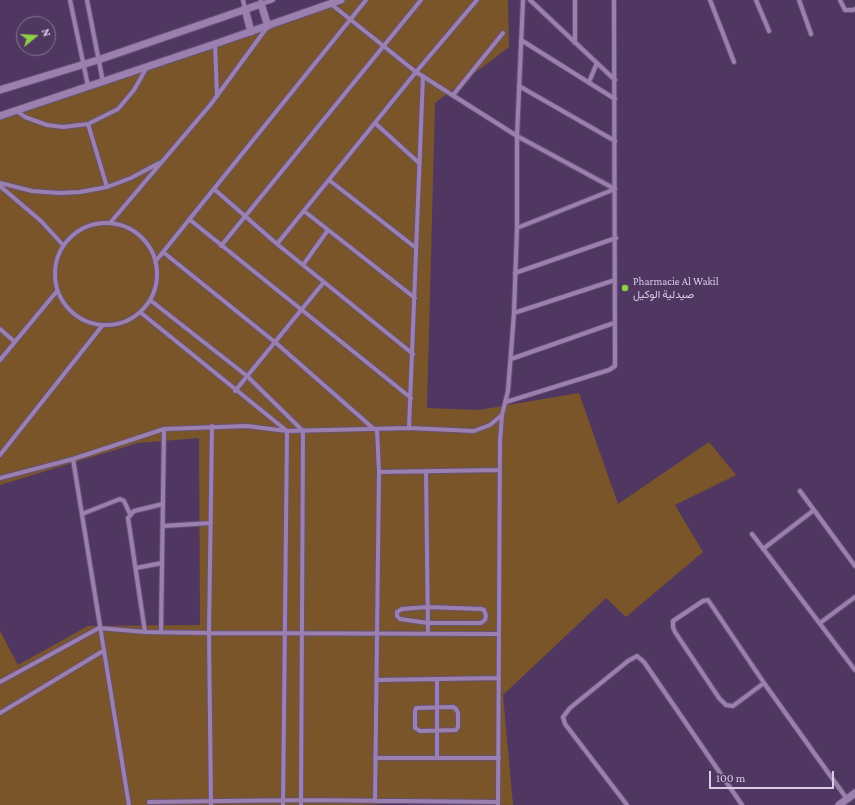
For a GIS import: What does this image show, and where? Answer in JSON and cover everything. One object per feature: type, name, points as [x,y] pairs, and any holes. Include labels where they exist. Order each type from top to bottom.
[{"type":"street","points":[[70,0],[82,64],[88,86]]},
{"type":"street","points":[[87,0],[103,82]]},
{"type":"street","points":[[243,0],[251,32]]},
{"type":"street","points":[[0,90],[98,60],[245,9],[261,2],[272,0]]},
{"type":"street","points":[[0,116],[251,32],[341,0]]},
{"type":"street","points":[[155,262],[366,0]]},
{"type":"street","points":[[221,246],[421,0]]},
{"type":"street","points":[[277,244],[374,123],[477,0]]},
{"type":"street","points":[[149,802],[283,803],[301,800],[498,803],[499,470],[502,415],[506,402],[514,313],[517,228],[517,136],[523,0]]},
{"type":"street","points":[[530,0],[615,80]]},
{"type":"street","points":[[575,0],[575,42]]},
{"type":"street","points":[[506,402],[614,368],[616,189],[614,0]]},
{"type":"street","points":[[710,0],[734,62]]},
{"type":"street","points":[[756,0],[769,31]]},
{"type":"street","points":[[799,0],[812,34]]},
{"type":"street","points":[[840,0],[845,10],[855,9]]},
{"type":"street","points":[[261,2],[268,26]]},
{"type":"street","points":[[331,4],[349,20],[416,72],[517,136],[616,189]]},
{"type":"street","points":[[110,223],[217,96],[268,26]]},
{"type":"street","points":[[453,95],[503,33]]},
{"type":"street","points":[[521,40],[614,99]]},
{"type":"street","points":[[215,44],[217,96]]},
{"type":"street","points":[[589,82],[597,63]]},
{"type":"street","points":[[17,111],[25,117],[47,125],[63,127],[88,124],[118,109],[134,90],[147,67]]},
{"type":"street","points":[[409,428],[423,76]]},
{"type":"street","points":[[519,86],[615,141]]},
{"type":"street","points":[[374,123],[419,163]]},
{"type":"street","points":[[88,124],[107,187]]},
{"type":"street","points":[[0,185],[59,193],[107,187],[146,172],[163,161]]},
{"type":"street","points":[[329,180],[416,248]]},
{"type":"street","points":[[0,185],[41,221],[63,245]]},
{"type":"street","points":[[214,188],[277,244],[413,354]]},
{"type":"street","points":[[517,228],[616,189]]},
{"type":"street","points":[[304,211],[415,298]]},
{"type":"street","points":[[189,219],[411,398]]},
{"type":"street","points":[[110,223],[130,229],[146,243],[155,262],[156,282],[150,300],[140,312],[122,323],[102,326],[83,320],[67,308],[57,291],[55,268],[63,245],[76,232],[92,225],[110,223]]},
{"type":"street","points":[[303,265],[328,230]]},
{"type":"street","points":[[515,273],[616,238]]},
{"type":"street","points":[[163,252],[276,343],[376,429],[379,472],[375,801]]},
{"type":"street","points":[[514,313],[615,280]]},
{"type":"street","points":[[235,391],[276,343],[324,282]]},
{"type":"street","points":[[0,360],[57,291]]},
{"type":"street","points":[[150,300],[247,376],[303,431],[301,805]]},
{"type":"street","points":[[140,312],[235,391],[287,431]]},
{"type":"street","points":[[511,359],[614,323]]},
{"type":"street","points":[[0,455],[102,326]]},
{"type":"street","points":[[0,329],[15,342]]},
{"type":"street","points":[[0,478],[72,459],[128,439],[164,429],[212,426],[248,426],[287,431],[409,428],[474,431],[490,425],[502,415]]},
{"type":"street","points":[[210,803],[209,633],[212,426]]},
{"type":"street","points":[[161,632],[164,429]]},
{"type":"street","points":[[283,803],[287,431]]},
{"type":"street","points":[[72,459],[129,805]]},
{"type":"street","points":[[379,472],[499,470]]},
{"type":"street","points":[[426,471],[428,633]]},
{"type":"street","points":[[800,491],[855,566]]},
{"type":"street","points":[[82,514],[121,500],[124,501],[130,514]]},
{"type":"street","points":[[145,632],[128,520],[130,514],[134,511],[163,504]]},
{"type":"street","points":[[763,549],[814,510]]},
{"type":"street","points":[[163,526],[211,523]]},
{"type":"street","points":[[752,534],[855,670]]},
{"type":"street","points":[[136,568],[162,563]]},
{"type":"street","points":[[820,623],[855,597]]},
{"type":"street","points":[[764,683],[733,706],[726,705],[719,698],[675,632],[673,620],[704,600],[708,600],[764,683],[847,799]]},
{"type":"street","points":[[428,607],[481,608],[484,610],[486,616],[485,620],[481,623],[428,623],[400,619],[397,612],[402,609],[428,607]]},
{"type":"street","points":[[0,682],[99,628],[145,632],[209,633],[301,632],[498,634]]},
{"type":"street","points":[[0,713],[103,651]]},
{"type":"street","points":[[627,805],[565,724],[563,717],[570,708],[628,661],[637,656],[644,662],[742,805]]},
{"type":"street","points":[[377,680],[498,678]]},
{"type":"street","points":[[437,679],[437,757]]},
{"type":"street","points":[[418,707],[456,708],[458,726],[454,730],[437,731],[420,731],[416,729],[414,714],[418,707]]},
{"type":"street","points":[[375,758],[499,758]]},
{"type":"street","points":[[839,805],[855,793]]},
{"type":"shaded area","points":[[343,0],[508,0],[509,47],[435,103],[427,408],[479,410],[579,393],[618,504],[709,442],[736,475],[675,505],[703,552],[626,617],[606,598],[503,695],[513,805],[415,803],[359,805],[0,805],[0,631],[18,665],[88,626],[200,625],[199,438],[138,443],[0,485],[0,116]]},
{"type":"place","name":"Pharmacie Al Wakil صيدلية الوكيل","points":[[625,288]]}]
